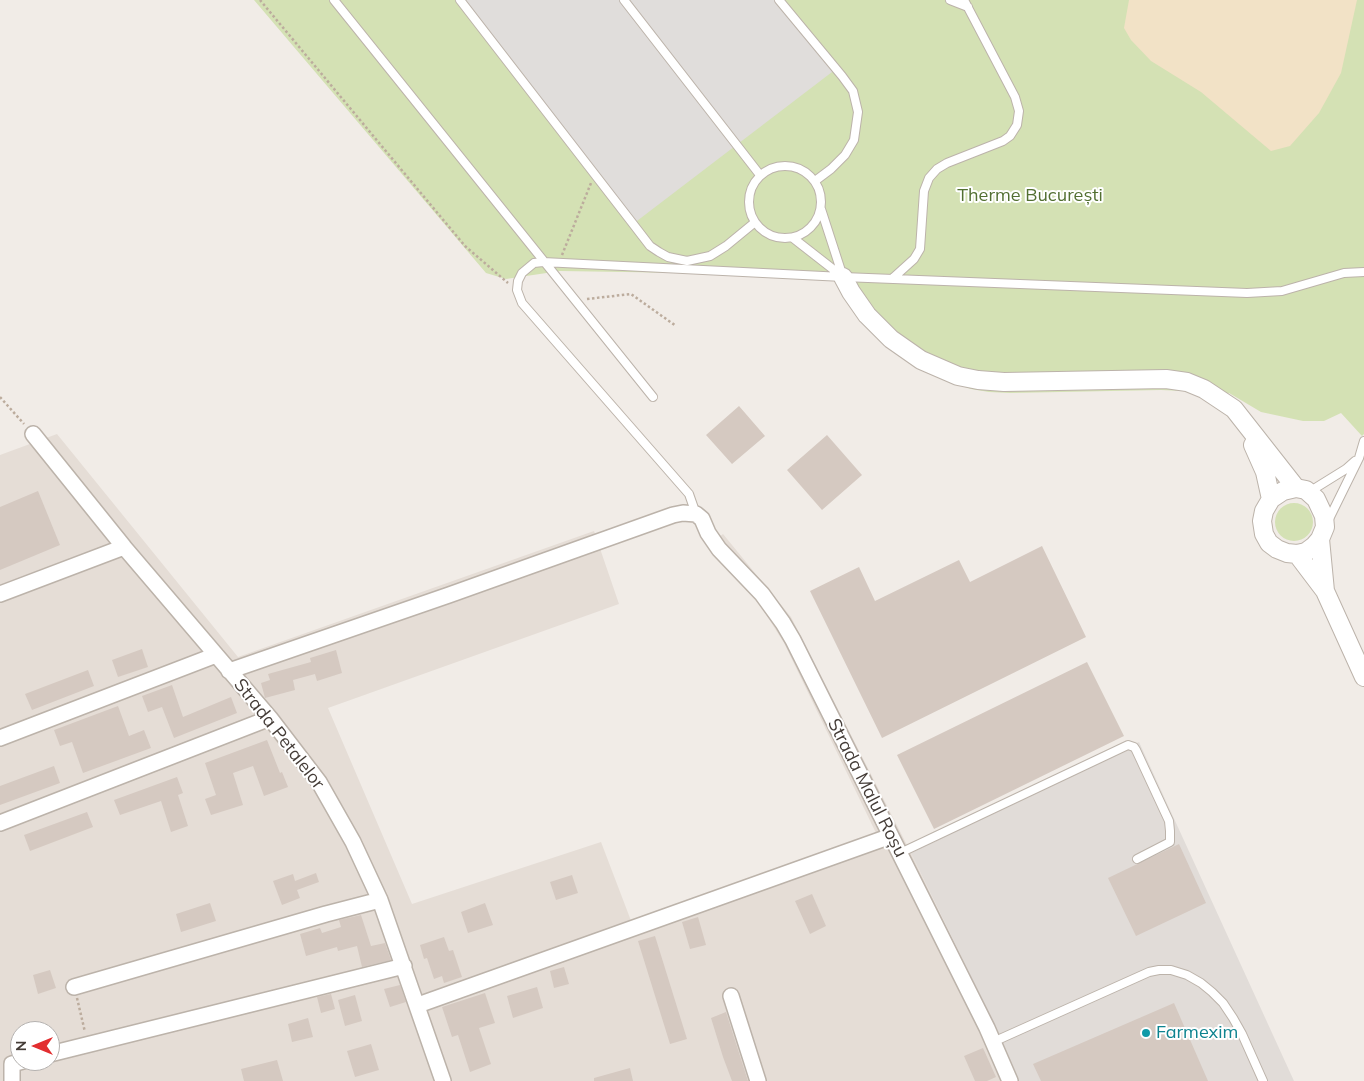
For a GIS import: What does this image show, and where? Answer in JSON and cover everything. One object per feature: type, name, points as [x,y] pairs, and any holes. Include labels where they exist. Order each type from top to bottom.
[{"type":"street","points":[[843,277],[860,306],[882,332],[910,354],[945,372],[968,378],[1004,382],[1176,380],[1204,389],[1234,409],[1302,490],[1321,507],[1324,516],[1322,533],[1326,591]]},
{"type":"street","points":[[1234,409],[1259,455],[1271,498]]},
{"type":"street","name":"Strada Petalelor","points":[[34,434],[124,547],[270,718],[319,782],[353,842],[380,900],[443,1081]]},
{"type":"street","points":[[1302,490],[1283,491],[1271,498],[1264,511],[1262,521],[1264,534],[1277,549],[1297,554],[1306,552],[1314,546],[1322,533]]},
{"type":"street","points":[[229,671],[673,515],[683,513],[696,514]]},
{"type":"street","name":"Strada Malul Roșu","points":[[696,514],[702,519],[708,533],[719,549],[762,594],[783,623],[900,853],[993,1042],[1010,1081]]},
{"type":"street","points":[[0,594],[124,547]]},
{"type":"street","points":[[1297,554],[1326,591],[1364,677]]},
{"type":"street","points":[[0,738],[216,655]]},
{"type":"street","points":[[0,823],[270,718]]},
{"type":"street","points":[[418,1005],[891,836]]},
{"type":"street","points":[[74,987],[380,900]]},
{"type":"street","points":[[60,1052],[404,966]]},
{"type":"street","points":[[731,996],[758,1081]]},
{"type":"lane","points":[[334,0],[653,397]]},
{"type":"lane","points":[[460,0],[650,246],[668,257],[687,261],[698,260],[710,256],[726,246],[754,222]]},
{"type":"lane","points":[[624,0],[760,175]]},
{"type":"lane","points":[[779,0],[842,76],[853,92],[858,112],[854,140],[831,169],[815,182]]},
{"type":"lane","points":[[893,278],[914,259],[920,249],[924,191],[928,178],[937,168],[1003,141],[1010,136],[1017,125],[1019,111],[1015,97],[966,3],[950,0]]},
{"type":"lane","points":[[821,208],[816,222],[806,232],[793,238],[778,238],[771,236],[754,222],[750,215],[748,198],[750,189],[760,175],[774,167],[789,166],[804,171],[815,182],[820,194],[821,208],[843,277]]},
{"type":"lane","points":[[793,238],[843,277]]},
{"type":"lane","points":[[696,514],[689,494],[522,303],[517,290],[518,281],[522,273],[534,263],[1247,294],[1282,291],[1344,272],[1364,272]]},
{"type":"lane","points":[[1322,533],[1359,458],[1364,441]]},
{"type":"lane","points":[[1302,490],[1346,469],[1359,458]]},
{"type":"lane","points":[[900,853],[1128,744],[1136,750],[1169,821],[1170,831],[1170,842],[1138,859]]},
{"type":"lane","points":[[993,1042],[1149,972],[1171,970],[1187,975],[1200,983],[1223,1003],[1242,1034],[1263,1081]]},
{"type":"path","points":[[260,0],[465,246],[517,290]]},
{"type":"path","points":[[558,263],[594,174]]},
{"type":"path","points":[[574,300],[631,294],[676,326]]},
{"type":"path","points":[[0,397],[34,434]]},
{"type":"path","points":[[74,987],[88,1045]]},
{"type":"shaded area","points":[[460,0],[779,0],[836,69],[633,224]]},
{"type":"shaded area","points":[[57,434],[238,657],[594,531],[619,604],[328,708],[412,904],[601,842],[633,926],[876,833],[784,643],[755,597],[709,544],[723,534],[791,617],[911,853],[992,1020],[1018,1081],[0,1081],[0,455]]},
{"type":"shaded area","points":[[1139,742],[1294,1081],[1018,1081],[992,1020],[911,853]]},
{"type":"green space","name":"Therme București","points":[[254,0],[1364,0],[1364,434],[1362,436],[1341,413],[1324,421],[1303,421],[1261,412],[1229,393],[1215,406],[1200,397],[1184,391],[1010,393],[971,389],[929,372],[843,277],[560,271],[506,279],[486,273]]},
{"type":"green space","points":[[1294,503],[1301,504],[1307,509],[1312,515],[1312,529],[1307,535],[1301,540],[1294,541],[1287,540],[1281,535],[1276,529],[1275,522],[1276,515],[1281,509],[1287,504]]},
{"type":"sand","points":[[1129,0],[1357,0],[1341,73],[1319,113],[1290,146],[1271,151],[1201,92],[1151,61],[1131,40],[1124,28]]},
{"type":"building","points":[[739,406],[765,436],[732,464],[706,435]]},
{"type":"building","points":[[827,435],[862,475],[822,510],[787,470]]},
{"type":"building","points":[[38,491],[60,545],[0,570],[0,507]]},
{"type":"building","points":[[1042,546],[1086,637],[882,738],[810,591],[859,567],[875,601],[959,560],[970,582]]},
{"type":"building","points":[[142,649],[148,667],[118,677],[112,660]]},
{"type":"building","points":[[336,650],[342,673],[317,681],[315,674],[293,680],[295,690],[265,698],[261,683],[270,680],[268,674],[311,662],[310,658]]},
{"type":"building","points":[[1087,662],[1124,736],[934,829],[897,755]]},
{"type":"building","points":[[88,670],[94,686],[32,710],[25,694]]},
{"type":"building","points":[[172,685],[183,717],[231,697],[237,713],[174,738],[162,707],[148,712],[142,696]]},
{"type":"building","points":[[118,706],[129,736],[144,730],[151,748],[83,773],[72,742],[60,746],[54,730]]},
{"type":"building","points":[[267,740],[280,773],[282,772],[288,787],[264,796],[253,766],[233,773],[243,805],[211,815],[205,799],[216,795],[205,763]]},
{"type":"building","points":[[54,766],[60,783],[0,805],[0,786]]},
{"type":"building","points":[[177,777],[183,793],[178,795],[188,826],[171,832],[161,801],[120,815],[114,800]]},
{"type":"building","points":[[87,812],[93,827],[30,851],[24,835]]},
{"type":"building","points":[[1179,844],[1206,903],[1136,936],[1108,878]]},
{"type":"building","points":[[316,873],[319,882],[297,890],[300,898],[282,905],[273,881],[293,874],[295,881]]},
{"type":"building","points":[[572,875],[578,893],[556,900],[550,882]]},
{"type":"building","points":[[812,894],[826,926],[810,934],[795,901]]},
{"type":"building","points":[[210,903],[216,921],[181,932],[176,914]]},
{"type":"building","points":[[485,903],[493,925],[468,933],[461,912]]},
{"type":"building","points":[[361,915],[371,946],[385,943],[391,960],[362,967],[357,946],[338,951],[337,947],[306,956],[300,934],[320,928],[322,933],[341,927],[339,920]]},
{"type":"building","points":[[698,917],[706,945],[690,949],[682,922]]},
{"type":"building","points":[[655,936],[687,1039],[670,1044],[638,941]]},
{"type":"building","points":[[444,937],[449,951],[453,950],[462,977],[444,983],[442,976],[434,979],[427,958],[424,959],[420,945]]},
{"type":"building","points":[[564,967],[569,984],[554,988],[550,971]]},
{"type":"building","points":[[50,970],[56,988],[38,994],[33,975]]},
{"type":"building","points":[[400,985],[406,1002],[390,1007],[384,989]]},
{"type":"building","points":[[537,987],[543,1008],[513,1018],[507,996]]},
{"type":"building","points":[[485,993],[495,1023],[479,1028],[491,1064],[470,1072],[458,1035],[452,1037],[442,1007]]},
{"type":"building","points":[[331,994],[335,1009],[321,1013],[317,997]]},
{"type":"building","points":[[355,995],[362,1021],[345,1026],[338,1000]]},
{"type":"building","name":"Farmexim","points":[[1174,1003],[1208,1081],[1041,1081],[1033,1064]]},
{"type":"building","points":[[726,1012],[748,1081],[732,1081],[723,1057],[711,1018]]},
{"type":"building","points":[[308,1018],[313,1037],[292,1042],[288,1024]]},
{"type":"building","points":[[371,1044],[379,1070],[355,1077],[347,1051]]},
{"type":"building","points":[[983,1048],[996,1077],[987,1081],[975,1081],[964,1056]]},
{"type":"building","points":[[277,1060],[283,1081],[244,1081],[241,1069]]},
{"type":"building","points":[[630,1068],[633,1081],[594,1081],[594,1078]]},
{"type":"place","name":"Farmexim","points":[[1146,1033]]}]
